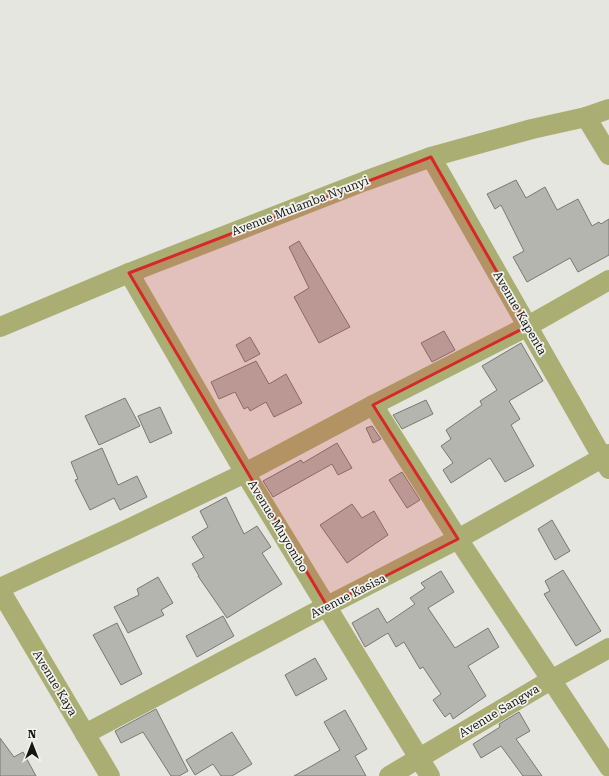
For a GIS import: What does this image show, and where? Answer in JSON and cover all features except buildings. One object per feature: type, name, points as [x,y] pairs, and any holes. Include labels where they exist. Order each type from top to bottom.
[{"type":"street","name":"Avenue Mulamba Nyunyi","points":[[0,327],[129,273],[365,180],[431,157],[532,129],[586,117],[609,109]]},
{"type":"street","points":[[586,117],[609,155]]},
{"type":"street","name":"Avenue Kapenta","points":[[431,157],[607,460]]},
{"type":"street","name":"Avenue Muyombo","points":[[129,273],[245,473],[430,776]]},
{"type":"street","points":[[0,589],[245,473],[373,405],[528,326],[609,280]]},
{"type":"street","points":[[373,405],[458,539],[609,767]]},
{"type":"street","name":"Avenue Kasisa","points":[[85,734],[607,460]]},
{"type":"street","name":"Avenue Kaya","points":[[0,589],[110,776]]},
{"type":"street","name":"Avenue Sangwa","points":[[389,776],[551,680],[609,648]]},
{"type":"highlighted area","points":[[431,157],[528,326],[373,405],[458,539],[327,606],[129,273]]}]
